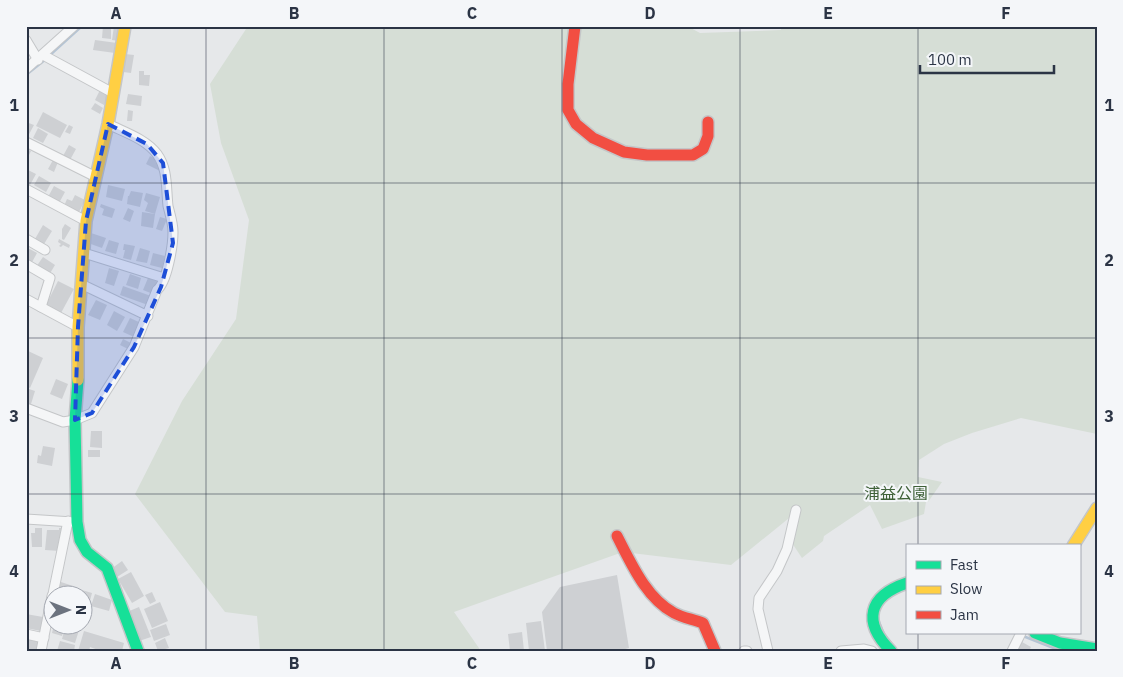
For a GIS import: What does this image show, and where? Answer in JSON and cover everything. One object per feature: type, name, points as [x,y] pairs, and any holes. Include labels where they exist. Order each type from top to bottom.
[{"type":"street","points":[[26,69],[44,58],[74,26]]},
{"type":"street","points":[[56,584],[73,522],[78,327],[86,221],[108,124],[125,26]]},
{"type":"street","points":[[575,26],[568,84],[568,110],[576,124],[593,138],[624,152],[646,156],[693,155],[703,150],[708,136],[708,122]]},
{"type":"street","points":[[26,40],[44,58],[114,93]]},
{"type":"street","points":[[26,408],[64,422],[92,413],[134,347],[157,290],[164,278],[174,230],[168,205],[166,173],[163,163],[156,152],[147,144],[108,124]]},
{"type":"street","points":[[26,142],[96,177]]},
{"type":"street","points":[[26,189],[86,221]]},
{"type":"street","points":[[26,239],[45,250]]},
{"type":"street","points":[[84,253],[164,278]]},
{"type":"street","points":[[26,264],[50,278],[41,307]]},
{"type":"street","points":[[81,284],[148,316]]},
{"type":"street","points":[[26,300],[78,327]]},
{"type":"street","points":[[1074,544],[1097,508]]},
{"type":"street","points":[[768,651],[758,609],[759,598],[777,571],[787,549],[796,510]]},
{"type":"street","points":[[26,518],[73,522]]},
{"type":"street","points":[[73,522],[87,552],[107,568],[138,651]]},
{"type":"street","points":[[617,536],[631,564],[655,598],[684,618],[703,623],[715,651]]},
{"type":"street","points":[[892,651],[878,636],[873,623],[873,607],[882,594],[906,583]]},
{"type":"street","points":[[26,634],[44,638]]},
{"type":"street","points":[[41,651],[45,634]]},
{"type":"street","points":[[1012,651],[1020,634]]},
{"type":"street","points":[[1038,634],[1060,643],[1097,649]]},
{"type":"street","points":[[841,651],[864,649],[872,651]]},
{"type":"highlighted area","points":[[108,124],[147,144],[163,163],[173,243],[161,287],[134,347],[92,413],[75,420],[78,327],[86,221]]},
{"type":"green space","name":"浦益公園","points":[[248,26],[687,26],[700,33],[781,30],[781,26],[1097,26],[1097,434],[1021,418],[944,444],[919,460],[918,477],[942,482],[928,502],[926,502],[924,514],[882,529],[870,505],[824,536],[823,541],[802,558],[792,543],[799,510],[731,565],[623,552],[454,612],[481,651],[260,651],[257,616],[225,612],[135,494],[182,401],[236,319],[249,220],[221,143],[210,84]]},
{"type":"building","points":[[103,26],[111,26],[111,39],[102,38]]},
{"type":"building","points":[[114,26],[120,26],[119,41],[112,40]]},
{"type":"building","points":[[95,40],[117,43],[115,53],[93,50]]},
{"type":"building","points":[[125,54],[134,55],[131,73],[123,72]]},
{"type":"building","points":[[139,71],[144,71],[144,75],[150,75],[149,86],[139,85]]},
{"type":"building","points":[[100,90],[109,95],[104,105],[95,100]]},
{"type":"building","points":[[128,94],[142,96],[141,106],[126,104]]},
{"type":"building","points":[[95,103],[103,108],[100,114],[91,109]]},
{"type":"building","points":[[128,110],[133,111],[132,121],[127,121]]},
{"type":"building","points":[[43,112],[67,125],[60,138],[36,126]]},
{"type":"building","points":[[26,122],[34,125],[26,140]]},
{"type":"building","points":[[69,125],[73,127],[70,134],[65,132]]},
{"type":"building","points":[[38,128],[48,134],[43,143],[33,138]]},
{"type":"building","points":[[69,145],[76,149],[70,160],[63,156]]},
{"type":"building","points":[[26,149],[31,151],[26,161]]},
{"type":"building","points":[[150,156],[156,159],[155,162],[163,165],[160,171],[146,164]]},
{"type":"building","points":[[53,160],[58,162],[54,172],[48,169]]},
{"type":"building","points":[[26,169],[36,174],[30,185],[26,183]]},
{"type":"building","points":[[39,176],[51,183],[46,192],[34,185]]},
{"type":"building","points":[[108,185],[125,189],[122,201],[106,197]]},
{"type":"building","points":[[54,186],[65,192],[59,203],[48,197]]},
{"type":"building","points":[[131,191],[143,193],[140,207],[127,204]]},
{"type":"building","points":[[146,193],[160,197],[155,214],[145,211],[148,203],[144,200]]},
{"type":"building","points":[[75,195],[85,200],[79,212],[64,206],[67,199],[72,201]]},
{"type":"building","points":[[101,204],[115,209],[112,218],[102,215],[104,209],[100,207]]},
{"type":"building","points":[[128,208],[134,211],[130,222],[123,219]]},
{"type":"building","points":[[142,212],[155,214],[153,228],[141,226]]},
{"type":"building","points":[[160,217],[167,219],[162,231],[156,229]]},
{"type":"building","points":[[65,224],[71,228],[64,240],[62,239],[62,229]]},
{"type":"building","points":[[43,225],[52,231],[44,244],[35,239]]},
{"type":"building","points":[[91,233],[106,238],[102,248],[88,243]]},
{"type":"building","points":[[59,239],[70,245],[69,248],[63,245],[59,246],[61,244],[58,242]]},
{"type":"building","points":[[109,240],[119,243],[116,254],[105,251]]},
{"type":"building","points":[[124,244],[135,246],[131,260],[123,258]]},
{"type":"building","points":[[26,247],[37,253],[31,264],[26,261]]},
{"type":"building","points":[[140,248],[150,251],[147,263],[136,261]]},
{"type":"building","points":[[153,253],[165,256],[162,268],[150,265]]},
{"type":"building","points":[[43,257],[55,265],[49,275],[36,267]]},
{"type":"building","points":[[109,268],[119,271],[114,286],[105,283]]},
{"type":"building","points":[[130,274],[141,278],[138,289],[126,285]]},
{"type":"building","points":[[148,278],[158,282],[153,294],[143,290]]},
{"type":"building","points":[[58,281],[74,289],[61,313],[46,305]]},
{"type":"building","points":[[123,286],[151,296],[148,305],[120,295]]},
{"type":"building","points":[[96,300],[107,305],[100,320],[88,315]]},
{"type":"building","points":[[114,311],[125,317],[117,331],[107,325]]},
{"type":"building","points":[[130,318],[141,323],[134,337],[123,332]]},
{"type":"building","points":[[123,339],[131,343],[128,349],[120,345]]},
{"type":"building","points":[[26,350],[43,358],[30,388],[26,386]]},
{"type":"building","points":[[56,379],[68,384],[62,399],[50,394]]},
{"type":"building","points":[[26,388],[35,391],[31,404],[26,403]]},
{"type":"building","points":[[91,431],[102,431],[102,448],[90,447]]},
{"type":"building","points":[[43,446],[55,448],[52,466],[37,463],[38,455],[41,456]]},
{"type":"building","points":[[88,450],[100,450],[100,457],[88,457]]},
{"type":"building","points":[[35,528],[42,528],[42,547],[32,547],[31,533],[35,533]]},
{"type":"building","points":[[61,528],[60,551],[45,550],[47,530],[59,530]]},
{"type":"building","points":[[122,561],[128,570],[117,577],[111,569]]},
{"type":"building","points":[[131,572],[144,596],[132,603],[118,579]]},
{"type":"building","points":[[617,575],[629,648],[618,651],[547,651],[542,612],[560,587]]},
{"type":"building","points":[[152,592],[156,601],[150,604],[145,595]]},
{"type":"building","points":[[95,594],[112,600],[109,611],[92,606]]},
{"type":"building","points":[[160,602],[168,621],[152,628],[144,609]]},
{"type":"building","points":[[139,607],[151,637],[139,641],[127,612]]},
{"type":"building","points":[[26,614],[42,617],[41,631],[26,628]]},
{"type":"building","points":[[541,621],[545,651],[529,651],[526,623]]},
{"type":"building","points":[[166,624],[170,635],[154,641],[150,630]]},
{"type":"building","points":[[522,632],[524,651],[510,651],[508,634]]},
{"type":"building","points":[[92,633],[124,643],[122,651],[101,651],[90,647],[89,651],[78,651],[83,634]]},
{"type":"building","points":[[63,634],[78,634],[75,643],[62,639]]},
{"type":"building","points":[[27,638],[40,639],[40,651],[26,651]]},
{"type":"building","points":[[165,638],[169,648],[158,651],[155,643]]},
{"type":"building","points":[[60,641],[75,645],[74,651],[57,651]]},
{"type":"building","points":[[1022,642],[1031,647],[1029,651],[1018,651]]},
{"type":"waterway","points":[[50,55],[82,26]]},
{"type":"waterway","points":[[26,75],[46,59]]},
{"type":"waterway","points":[[877,617],[884,634],[891,643]]},
{"type":"waterway","points":[[1023,636],[1056,649],[1068,651]]},
{"type":"traffic: fast","points":[[78,380],[75,420],[77,522],[80,540],[87,552],[107,568],[138,651]]},
{"type":"traffic: fast","points":[[891,651],[876,630],[873,620],[874,611],[877,603],[884,595],[894,588],[906,583]]},
{"type":"traffic: fast","points":[[1038,634],[1060,643],[1097,649]]},
{"type":"traffic: slow","points":[[78,380],[78,327],[86,221],[108,124],[125,26]]},
{"type":"traffic: slow","points":[[1074,544],[1097,508]]},
{"type":"traffic: jam","points":[[575,26],[568,84],[568,110],[576,124],[593,138],[624,152],[647,155],[693,155],[703,149],[708,136],[708,122]]},
{"type":"traffic: jam","points":[[617,536],[647,589],[674,613],[703,623],[715,651]]}]
